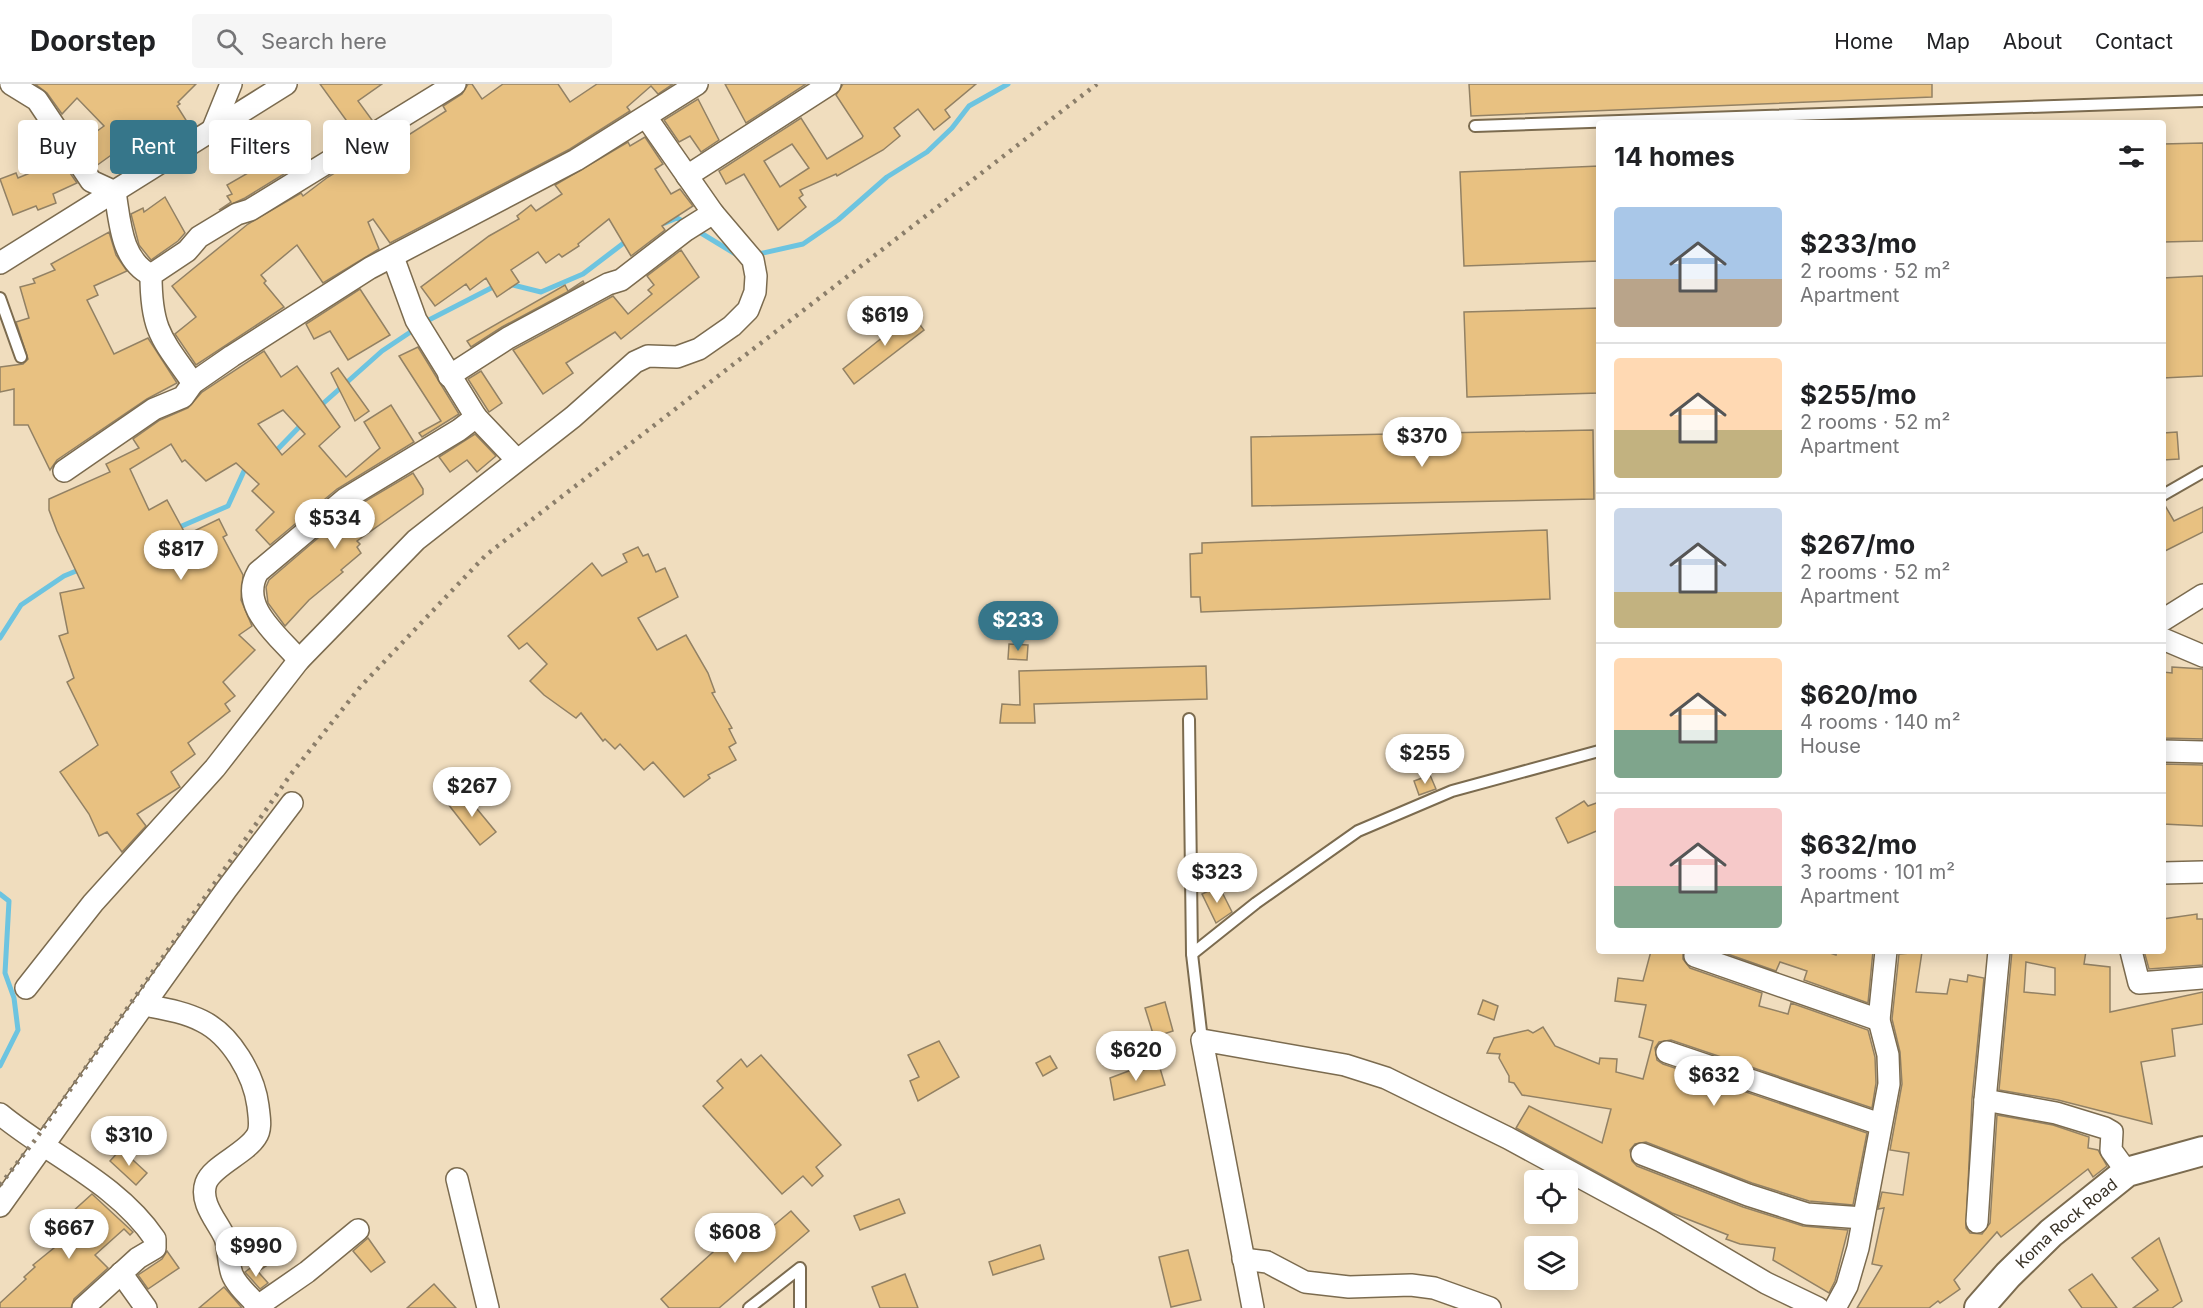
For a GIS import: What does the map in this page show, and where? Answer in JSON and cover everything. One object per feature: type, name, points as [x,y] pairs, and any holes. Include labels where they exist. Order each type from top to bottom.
[{"type":"main road","name":"Koma Rock Road","points":[[1978,1308],[2051,1233],[2127,1172],[2203,1151]]},
{"type":"street","points":[[11,84],[37,100],[91,181],[115,192]]},
{"type":"street","points":[[216,120],[231,84]]},
{"type":"street","points":[[229,120],[286,84]]},
{"type":"street","points":[[151,275],[187,251],[199,237],[237,214],[250,210],[455,84]]},
{"type":"street","points":[[64,471],[154,410],[183,397],[193,383],[370,268],[576,160],[697,84]]},
{"type":"street","points":[[687,176],[830,84]]},
{"type":"street","points":[[26,988],[93,903],[201,784],[299,660],[416,540],[516,459],[573,417],[635,362],[648,356],[677,357],[699,349],[732,326],[748,310],[755,292],[756,276],[753,260],[713,213],[646,117]]},
{"type":"street","points":[[0,263],[209,133]]},
{"type":"street","points":[[115,192],[122,238],[139,269],[151,275]]},
{"type":"street","points":[[449,376],[508,338],[608,284],[621,280],[686,230],[713,213]]},
{"type":"street","points":[[393,257],[416,320],[449,376],[476,417],[516,459]]},
{"type":"street","points":[[151,275],[151,306],[158,335],[193,383]]},
{"type":"street","points":[[299,660],[254,607],[252,588],[258,572],[345,498],[459,430],[476,417]]},
{"type":"street","points":[[2166,618],[2203,595]]},
{"type":"street","points":[[2166,640],[2203,656]]},
{"type":"street","points":[[2166,751],[2203,752]]},
{"type":"street","points":[[0,1206],[292,803]]},
{"type":"street","points":[[2166,873],[2203,872]]},
{"type":"street","points":[[1253,1308],[1202,1040],[1316,1059],[1386,1078],[1508,1138],[1661,1221],[1766,1283],[1833,1307],[1850,1276],[1890,1070],[1879,1020],[1886,954]]},
{"type":"street","points":[[1977,1222],[1985,1100],[1999,954]]},
{"type":"street","points":[[2132,954],[2139,982],[2203,978]]},
{"type":"street","points":[[1695,957],[1821,998],[1879,1020]]},
{"type":"street","points":[[145,1005],[184,1013],[205,1022],[243,1061],[252,1077],[256,1092],[259,1132],[250,1145],[211,1176],[206,1184],[205,1192],[209,1210],[226,1239],[232,1276],[256,1307],[307,1272],[358,1230]]},
{"type":"street","points":[[1667,1052],[1880,1124]]},
{"type":"street","points":[[1985,1100],[2056,1113],[2105,1128],[2112,1132],[2111,1150],[2127,1172]]},
{"type":"street","points":[[0,1114],[43,1146],[92,1177],[112,1194],[155,1239],[155,1248],[138,1258],[83,1308]]},
{"type":"street","points":[[1642,1154],[1748,1195],[1807,1214],[1863,1218]]},
{"type":"street","points":[[457,1179],[488,1308]]},
{"type":"street","points":[[1243,1259],[1267,1262],[1305,1282],[1349,1287],[1411,1285],[1434,1288],[1490,1308]]},
{"type":"street","points":[[121,1273],[146,1308]]},
{"type":"lane","points":[[1650,120],[2203,101]]},
{"type":"lane","points":[[1475,126],[1596,122]]},
{"type":"lane","points":[[0,298],[21,357]]},
{"type":"lane","points":[[2166,493],[2203,472]]},
{"type":"lane","points":[[1189,718],[1192,954],[1202,1040]]},
{"type":"lane","points":[[1192,954],[1256,903],[1358,831],[1452,791],[1596,752]]},
{"type":"lane","points":[[749,1308],[800,1268],[800,1308]]},
{"type":"building","points":[[35,84],[196,84],[178,102],[180,104],[177,106],[186,120],[110,120],[110,156],[98,165],[98,130],[104,126],[77,98],[62,114],[47,93]]},
{"type":"building","points":[[320,84],[382,84],[358,101],[372,120],[346,120]]},
{"type":"building","points":[[468,84],[472,84],[482,99],[503,84],[558,84],[570,102],[597,84],[673,84],[658,94],[651,86],[627,107],[630,111],[570,149],[390,243],[373,219],[368,222],[379,249],[323,283],[297,245],[261,275],[266,281],[264,283],[284,307],[196,365],[175,334],[196,317],[172,286],[248,224],[301,193],[303,196],[333,174],[410,174],[410,134],[446,111],[443,106],[462,94]]},
{"type":"building","points":[[725,84],[806,84],[746,123]]},
{"type":"building","points":[[843,84],[976,84],[945,110],[950,117],[934,130],[918,109],[894,128],[900,136],[883,150],[837,176],[836,174],[800,190],[803,195],[799,198],[806,207],[778,230],[744,174],[726,184],[719,171],[801,118],[827,159],[862,138],[863,136],[836,95]],"holes":[[[792,144],[809,168],[780,187],[764,161]]]},
{"type":"building","points":[[1469,84],[1932,84],[1932,97],[1471,116]]},
{"type":"building","points":[[698,99],[719,140],[701,152],[690,136],[679,142],[664,120]]},
{"type":"building","points":[[645,137],[663,164],[655,169],[671,194],[680,189],[693,206],[662,226],[665,230],[631,256],[609,219],[578,244],[579,246],[562,257],[559,254],[546,263],[538,252],[511,270],[519,282],[497,297],[486,278],[470,290],[466,284],[435,306],[421,287],[489,236],[519,219],[517,216],[531,205],[536,211],[562,194],[555,185],[628,142],[630,146]]},
{"type":"building","points":[[2203,143],[2203,241],[2166,242],[2166,144]]},
{"type":"building","points":[[1596,166],[1596,261],[1464,266],[1460,172]]},
{"type":"building","points":[[16,173],[18,178],[28,174],[71,174],[77,183],[53,194],[56,203],[38,210],[36,206],[13,215],[0,179]]},
{"type":"building","points":[[246,174],[284,174],[245,198],[219,210],[231,202],[227,196],[232,194],[227,185]]},
{"type":"building","points":[[165,197],[185,233],[178,241],[151,260],[139,245],[131,214],[143,208],[144,212]]},
{"type":"building","points":[[109,232],[116,255],[127,271],[94,286],[98,295],[87,300],[114,354],[148,338],[177,383],[147,399],[57,460],[50,470],[28,425],[14,425],[14,389],[0,392],[0,367],[23,364],[28,359],[16,322],[29,318],[20,287],[35,283],[33,279],[55,270],[51,264]]},
{"type":"building","points":[[681,250],[699,277],[621,339],[615,332],[566,363],[573,373],[543,394],[513,350],[613,296],[628,314],[652,294],[648,290],[654,285],[647,276]]},
{"type":"building","points":[[2203,276],[2203,376],[2166,378],[2166,278]]},
{"type":"building","points":[[583,281],[584,283],[502,327],[471,347],[467,341],[565,285],[568,291]]},
{"type":"building","points":[[360,289],[390,335],[348,360],[330,331],[314,339],[306,324]]},
{"type":"building","points":[[1596,308],[1596,393],[1467,397],[1464,312]]},
{"type":"building","points":[[909,310],[924,330],[854,384],[843,369],[883,337],[880,334]]},
{"type":"building","points":[[418,347],[459,414],[422,437],[419,433],[441,421],[399,356]]},
{"type":"building","points":[[264,351],[281,377],[297,366],[340,427],[319,446],[346,477],[380,448],[364,422],[391,405],[414,442],[337,489],[270,545],[256,530],[274,512],[252,491],[259,484],[236,463],[206,481],[185,460],[182,462],[171,444],[130,469],[149,510],[167,500],[186,535],[219,519],[227,535],[223,537],[243,575],[241,600],[252,626],[239,635],[255,650],[223,682],[235,696],[225,704],[230,711],[188,743],[195,754],[171,772],[180,787],[137,814],[146,826],[122,852],[107,832],[99,836],[89,814],[60,772],[98,745],[67,682],[74,678],[59,636],[68,633],[60,593],[84,588],[57,531],[49,510],[49,499],[110,472],[106,464],[139,448],[133,439],[160,420],[188,408],[202,392]],"holes":[[[283,410],[305,434],[282,455],[258,424]]]},
{"type":"building","points":[[338,368],[369,411],[355,421],[331,373]]},
{"type":"building","points":[[481,371],[502,403],[489,412],[468,379]]},
{"type":"building","points":[[1593,430],[1594,499],[1252,506],[1251,437]]},
{"type":"building","points":[[2177,432],[2179,459],[2166,460],[2166,433]]},
{"type":"building","points":[[475,434],[496,456],[477,472],[467,460],[450,472],[439,457]]},
{"type":"building","points":[[413,473],[423,489],[423,494],[357,541],[360,544],[357,547],[361,553],[341,570],[343,572],[309,600],[285,626],[268,603],[266,587],[269,580],[352,509]]},
{"type":"building","points":[[2166,507],[2174,521],[2203,507],[2203,532],[2166,550]]},
{"type":"building","points":[[1547,530],[1550,599],[1201,612],[1200,597],[1191,597],[1190,554],[1202,553],[1202,543]]},
{"type":"building","points":[[638,547],[643,556],[648,554],[656,572],[665,568],[678,597],[638,618],[657,650],[686,635],[708,673],[715,692],[712,693],[732,728],[729,729],[736,743],[729,747],[736,760],[708,775],[710,778],[684,797],[653,762],[644,770],[620,744],[615,749],[605,739],[603,741],[581,713],[576,718],[544,695],[530,681],[547,664],[527,643],[519,649],[508,636],[592,563],[602,576],[627,562],[623,554]]},
{"type":"building","points":[[1009,644],[1028,645],[1027,660],[1008,659]]},
{"type":"building","points":[[1206,666],[1207,699],[1034,704],[1035,723],[1000,723],[1002,704],[1020,705],[1019,671]]},
{"type":"building","points":[[2172,667],[2203,669],[2203,739],[2166,738],[2166,672],[2172,673]]},
{"type":"building","points":[[2166,764],[2203,765],[2203,826],[2166,824]]},
{"type":"building","points":[[1430,775],[1436,789],[1419,795],[1414,781]]},
{"type":"building","points":[[463,792],[496,832],[480,845],[448,804]]},
{"type":"building","points":[[1584,801],[1588,806],[1596,803],[1596,831],[1568,843],[1556,818]]},
{"type":"building","points":[[1219,886],[1232,912],[1216,923],[1202,894]]},
{"type":"building","points":[[2197,914],[2197,919],[2203,919],[2203,965],[2149,969],[2145,954],[2166,954],[2166,919]]},
{"type":"building","points":[[1650,954],[1683,954],[1683,959],[1690,968],[1762,993],[1759,1006],[1788,1014],[1791,1003],[1868,1030],[1875,1057],[1876,1083],[1872,1108],[1671,1040],[1659,1042],[1655,1048],[1657,1060],[1663,1064],[1867,1133],[1853,1205],[1809,1201],[1752,1183],[1646,1142],[1635,1144],[1630,1150],[1632,1161],[1637,1166],[1743,1207],[1803,1226],[1848,1230],[1835,1281],[1829,1293],[1773,1260],[1775,1248],[1740,1244],[1726,1239],[1728,1235],[1672,1213],[1516,1128],[1529,1106],[1602,1143],[1611,1109],[1522,1095],[1514,1083],[1509,1082],[1509,1076],[1499,1058],[1500,1054],[1487,1053],[1494,1038],[1528,1030],[1533,1033],[1543,1027],[1555,1046],[1599,1064],[1600,1058],[1617,1059],[1616,1072],[1643,1079],[1653,1041],[1639,1037],[1646,1005],[1615,1001],[1618,978],[1643,981]]},
{"type":"building","points":[[1728,954],[1873,954],[1868,1003],[1804,980],[1807,971],[1780,962],[1776,971]]},
{"type":"building","points":[[1899,954],[1922,954],[1916,992],[1947,994],[1950,979],[1967,982],[1968,975],[1984,978],[1972,1099],[1966,1228],[1970,1233],[1982,1234],[1990,1223],[1997,1115],[2053,1125],[2089,1137],[2088,1148],[2098,1150],[2107,1166],[2093,1177],[2088,1169],[2001,1237],[1997,1232],[1954,1280],[1960,1289],[1929,1308],[1857,1308],[1882,1266],[1872,1264],[1884,1208],[1878,1209],[1882,1192],[1903,1195],[1909,1153],[1890,1150],[1902,1084],[1900,1052],[1892,1019]]},
{"type":"building","points":[[2012,954],[2086,954],[2084,964],[2110,967],[2110,1012],[2203,992],[2203,1024],[2172,1029],[2175,1056],[2141,1062],[2152,1124],[2058,1100],[1999,1090]],"holes":[[[2026,962],[2055,968],[2055,995],[2024,992]]]},
{"type":"building","points":[[1483,1000],[1498,1006],[1494,1020],[1478,1014]]},
{"type":"building","points":[[1165,1002],[1173,1031],[1154,1037],[1145,1008]]},
{"type":"building","points":[[939,1041],[959,1077],[918,1101],[910,1081],[919,1077],[908,1055]]},
{"type":"building","points":[[761,1055],[841,1145],[816,1167],[823,1176],[812,1186],[803,1176],[782,1194],[703,1106],[723,1088],[717,1081],[741,1059],[747,1067]]},
{"type":"building","points":[[1050,1056],[1057,1068],[1043,1076],[1036,1063]]},
{"type":"building","points":[[1159,1065],[1165,1085],[1114,1100],[1110,1078],[1134,1069],[1136,1072]]},
{"type":"building","points":[[121,1149],[147,1173],[136,1185],[110,1161]]},
{"type":"building","points":[[92,1194],[133,1232],[130,1235],[124,1229],[95,1255],[108,1268],[74,1299],[71,1308],[0,1308],[0,1303],[26,1279],[24,1277],[35,1267],[33,1265],[60,1243],[52,1237],[71,1213]]},
{"type":"building","points":[[899,1199],[905,1213],[860,1230],[854,1216]]},
{"type":"building","points":[[791,1211],[809,1231],[719,1308],[669,1308],[661,1299],[753,1216],[767,1231]]},
{"type":"building","points":[[368,1238],[385,1262],[371,1272],[353,1251]]},
{"type":"building","points":[[2159,1238],[2182,1301],[2172,1308],[2133,1308],[2158,1290],[2132,1258]]},
{"type":"building","points":[[263,1242],[275,1260],[260,1270],[247,1252]]},
{"type":"building","points":[[1040,1245],[1044,1259],[993,1275],[989,1262]]},
{"type":"building","points":[[1188,1250],[1201,1300],[1171,1307],[1159,1257]]},
{"type":"building","points":[[167,1251],[179,1268],[148,1289],[138,1275],[162,1259]]},
{"type":"building","points":[[253,1266],[268,1283],[260,1289],[245,1272]]},
{"type":"building","points":[[905,1274],[918,1308],[880,1308],[872,1287]]},
{"type":"building","points":[[2092,1274],[2117,1308],[2082,1308],[2069,1290]]},
{"type":"building","points":[[434,1284],[456,1308],[407,1308]]},
{"type":"building","points":[[224,1287],[242,1308],[199,1308]]},
{"type":"waterway","points":[[754,255],[803,244],[838,220],[887,177],[927,152],[952,128],[969,106],[1008,84]]},
{"type":"waterway","points":[[665,223],[677,218],[686,223]]},
{"type":"waterway","points":[[696,230],[737,255]]},
{"type":"waterway","points":[[509,284],[541,292],[583,274],[629,239]]},
{"type":"waterway","points":[[423,323],[497,285]]},
{"type":"waterway","points":[[318,408],[382,351],[415,329]]},
{"type":"waterway","points":[[274,453],[303,423]]},
{"type":"waterway","points":[[175,529],[228,506],[248,467]]},
{"type":"waterway","points":[[0,638],[21,605],[64,576],[81,569]]},
{"type":"waterway","points":[[0,894],[9,901],[5,973],[14,998],[18,1030],[0,1066]]},
{"type":"railway","points":[[0,1185],[35,1140],[291,774],[361,686],[486,555],[1097,84]]}]
